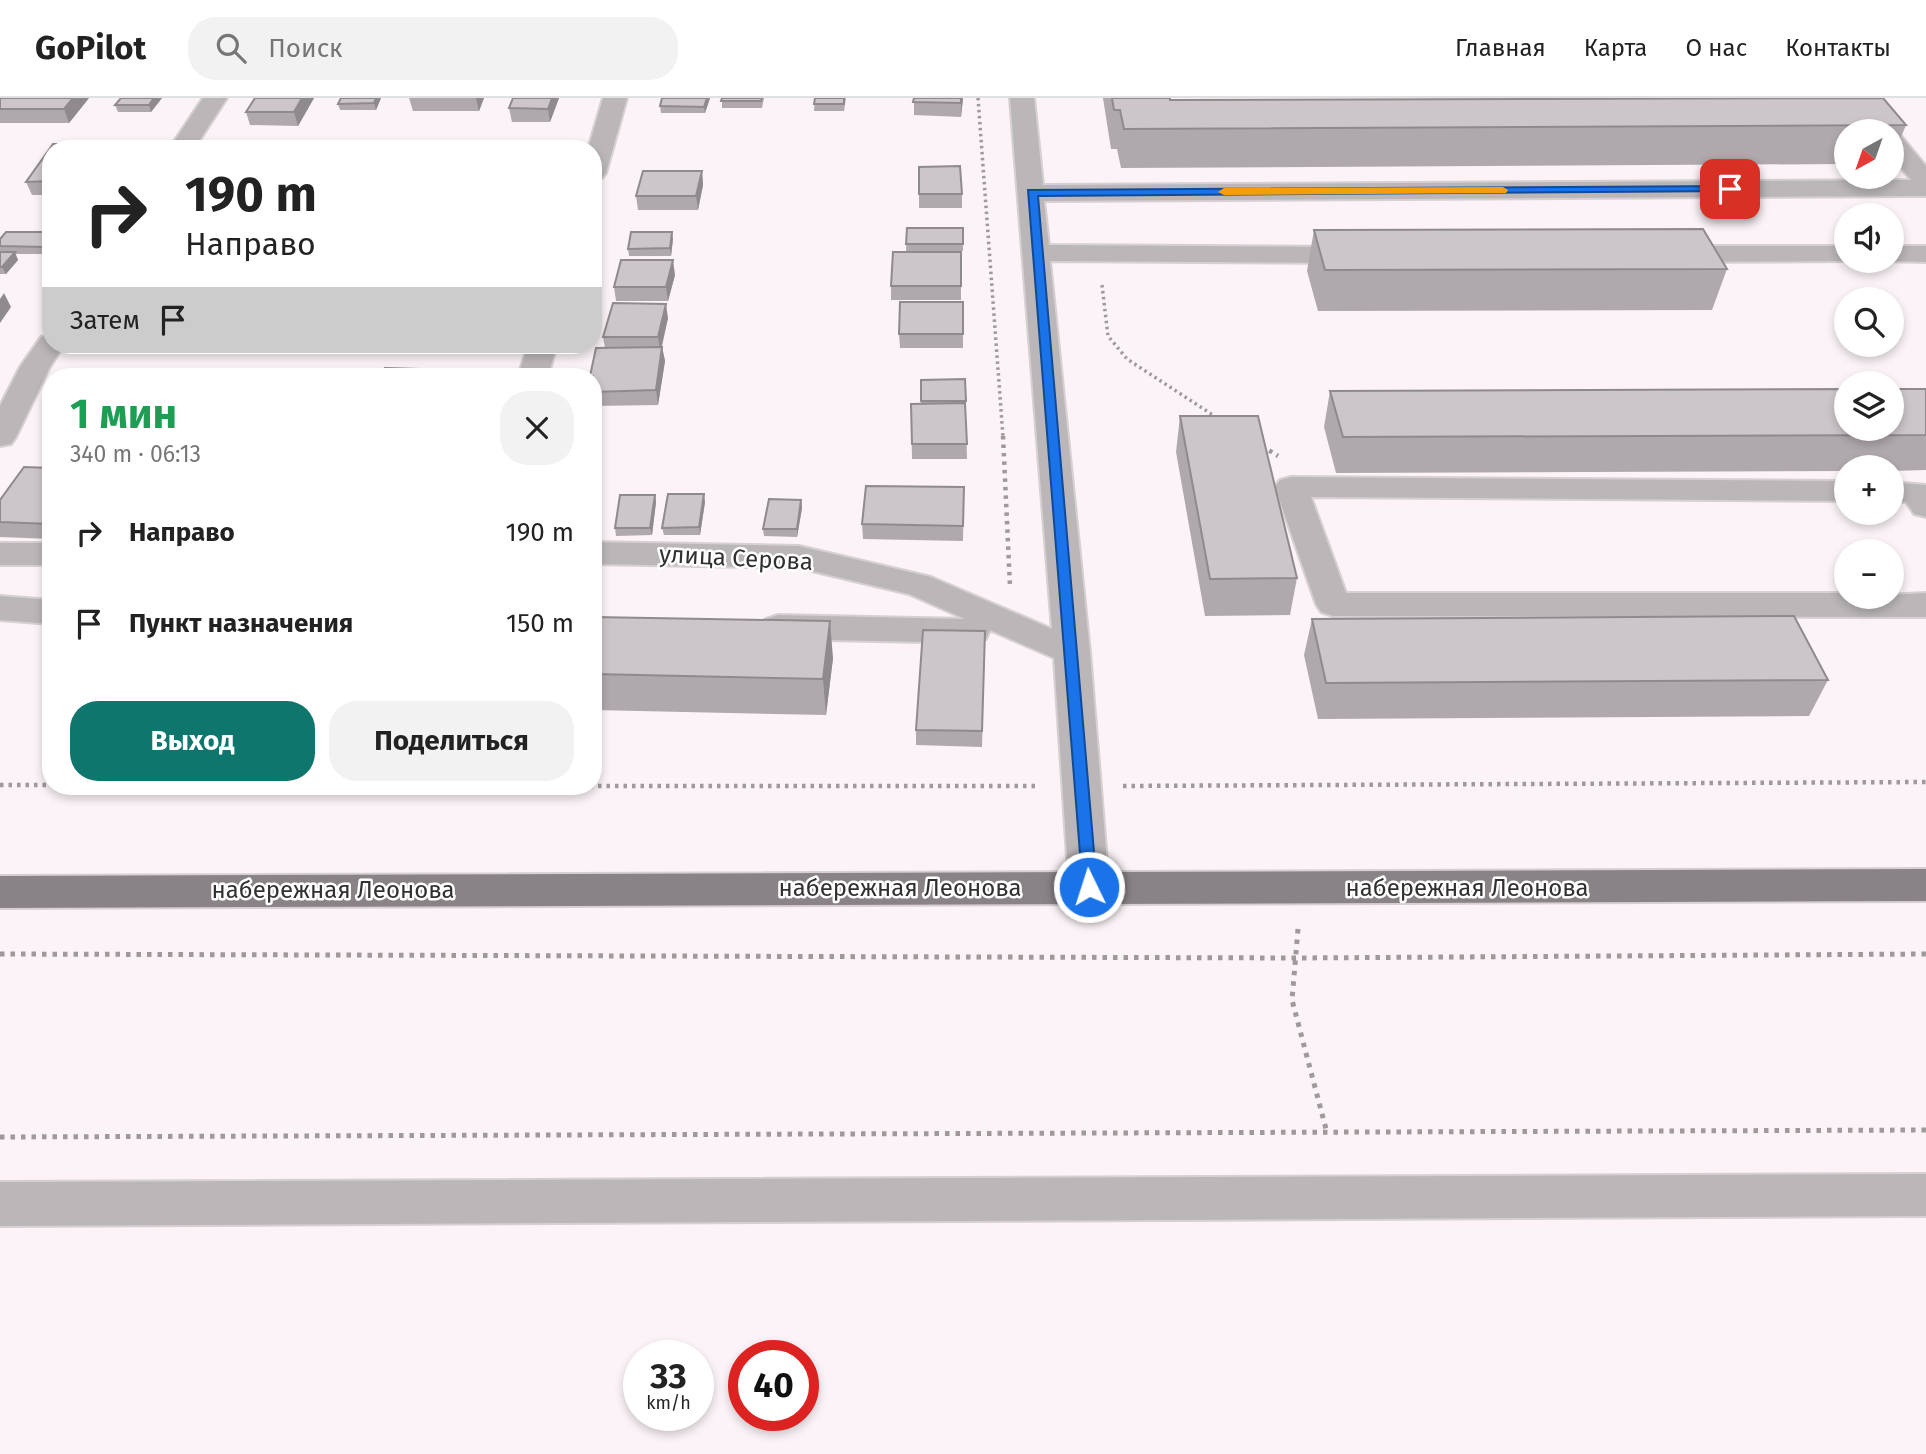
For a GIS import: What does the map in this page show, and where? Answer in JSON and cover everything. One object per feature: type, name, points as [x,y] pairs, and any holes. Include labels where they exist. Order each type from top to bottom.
[{"type":"main road","name":"набережная Леонова","points":[[0,892],[1926,885]]},
{"type":"street","points":[[187,140],[215,98]]},
{"type":"street","points":[[602,142],[615,98]]},
{"type":"street","points":[[1022,98],[1072,652],[1089,887]]},
{"type":"street","points":[[1904,156],[1926,182]]},
{"type":"street","points":[[1032,193],[1926,188]]},
{"type":"street","points":[[1037,253],[1389,255]]},
{"type":"street","points":[[1639,254],[1834,254]]},
{"type":"street","points":[[1904,254],[1926,254]]},
{"type":"street","points":[[0,437],[44,354]]},
{"type":"street","points":[[1834,491],[1291,487],[1333,604],[1926,605]]},
{"type":"street","points":[[1904,492],[1916,492],[1926,507]]},
{"type":"street","name":"улица Серова","points":[[602,553],[799,557],[919,585],[1072,652]]},
{"type":"street","points":[[0,554],[42,554]]},
{"type":"street","points":[[0,608],[42,611]]},
{"type":"street","points":[[743,626],[1019,629]]},
{"type":"street","points":[[0,1204],[1926,1195]]},
{"type":"path","points":[[978,98],[1019,629]]},
{"type":"path","points":[[1099,253],[1108,336],[1127,359],[1227,424]]},
{"type":"path","points":[[1261,445],[1329,488]]},
{"type":"path","points":[[602,786],[1926,782]]},
{"type":"path","points":[[0,785],[42,785]]},
{"type":"path","points":[[1299,889],[1297,958],[1292,1000],[1326,1129]]},
{"type":"path","points":[[0,954],[1297,958],[1926,954]]},
{"type":"path","points":[[0,1136],[1326,1129],[1926,1130]]},
{"type":"building","points":[[1,98],[73,98],[64,109],[0,109]]},
{"type":"building","points":[[121,98],[154,98],[149,105],[115,105]]},
{"type":"building","points":[[255,98],[302,98],[294,112],[246,112]]},
{"type":"building","points":[[341,98],[376,98],[374,103],[338,104]]},
{"type":"building","points":[[513,98],[552,98],[548,109],[509,108]]},
{"type":"building","points":[[662,98],[707,98],[704,107],[660,106]]},
{"type":"building","points":[[722,98],[762,98],[761,101],[721,101]]},
{"type":"building","points":[[815,98],[844,98],[844,104],[814,104]]},
{"type":"building","points":[[914,98],[961,98],[961,103],[913,102]]},
{"type":"building","points":[[1112,98],[1883,98],[1901,119],[1834,119],[1834,125],[1124,129],[1120,110],[1114,110]]},
{"type":"building","points":[[42,159],[42,181],[26,182]]},
{"type":"building","points":[[960,166],[962,194],[919,194],[919,167]]},
{"type":"building","points":[[643,171],[702,171],[696,196],[636,196]]},
{"type":"building","points":[[907,228],[963,228],[963,244],[906,244]]},
{"type":"building","points":[[1703,229],[1727,269],[1325,270],[1314,230]]},
{"type":"building","points":[[6,232],[42,232],[42,247],[0,246],[0,239]]},
{"type":"building","points":[[631,232],[672,232],[670,248],[628,249]]},
{"type":"building","points":[[0,252],[15,252],[2,267],[0,267]]},
{"type":"building","points":[[893,252],[961,252],[961,286],[891,286]]},
{"type":"building","points":[[621,260],[673,260],[666,287],[614,287]]},
{"type":"building","points":[[900,302],[963,302],[963,334],[899,334]]},
{"type":"building","points":[[613,303],[666,304],[658,337],[603,337]]},
{"type":"building","points":[[662,347],[656,390],[602,392],[602,368],[592,368],[595,354],[602,354],[602,348]]},
{"type":"building","points":[[965,379],[966,401],[921,401],[921,380]]},
{"type":"building","points":[[1834,389],[1834,435],[1343,437],[1330,391]]},
{"type":"building","points":[[1904,389],[1926,389],[1926,435],[1904,435]]},
{"type":"building","points":[[965,403],[967,444],[912,444],[911,404]]},
{"type":"building","points":[[1180,416],[1258,416],[1297,578],[1210,579]]},
{"type":"building","points":[[24,467],[42,468],[42,524],[0,522],[0,500]]},
{"type":"building","points":[[866,486],[964,487],[963,526],[862,524]]},
{"type":"building","points":[[668,494],[704,494],[699,527],[662,528]]},
{"type":"building","points":[[620,495],[655,495],[650,528],[615,528]]},
{"type":"building","points":[[769,499],[801,500],[797,529],[763,529]]},
{"type":"building","points":[[1794,616],[1828,680],[1326,683],[1312,619]]},
{"type":"building","points":[[602,617],[830,621],[823,679],[602,674]]},
{"type":"building","points":[[923,630],[985,631],[982,731],[916,730]]},
{"type":"slow traffic","points":[[1224,192],[1503,190]]},
{"type":"route","points":[[1089,887],[1072,652],[1032,193],[1730,189]]}]
